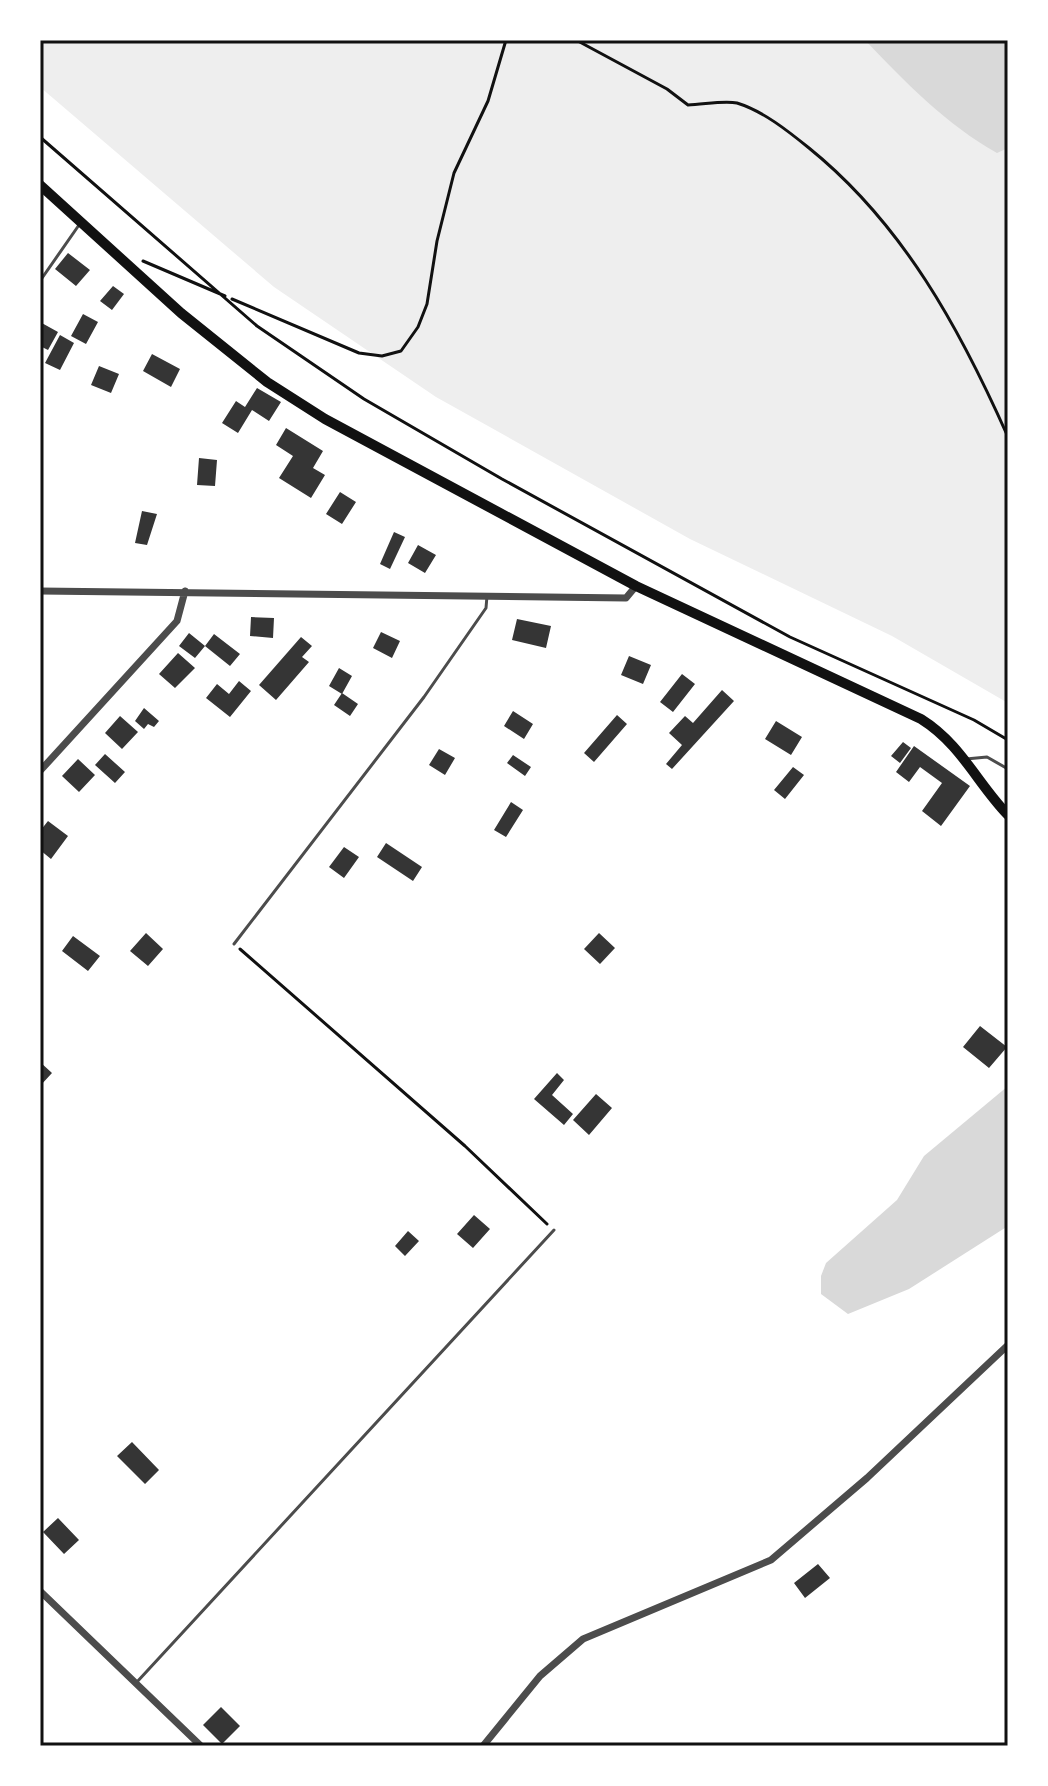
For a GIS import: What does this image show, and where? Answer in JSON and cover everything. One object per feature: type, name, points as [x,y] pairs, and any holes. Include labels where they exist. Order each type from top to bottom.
[{"type":"main road","points":[[40,185],[181,313],[267,382],[325,419],[636,586],[744,639],[898,706],[934,727],[966,759],[992,798],[1008,815]]},
{"type":"street","points":[[40,591],[626,598],[636,586]]},
{"type":"street","points":[[40,771],[177,621],[185,591]]},
{"type":"street","points":[[483,1746],[540,1676],[583,1639],[771,1560],[890,1457],[1008,1345]]},
{"type":"street","points":[[40,1591],[201,1746]]},
{"type":"lane","points":[[40,281],[81,222]]},
{"type":"lane","points":[[234,944],[296,859],[424,697],[486,608],[487,595]]},
{"type":"lane","points":[[966,759],[987,757],[1008,769]]},
{"type":"lane","points":[[136,1683],[554,1230]]},
{"type":"path","points":[[135,258],[359,353],[382,356],[401,351],[418,327],[427,304],[437,241],[454,173],[488,101],[506,40]]},
{"type":"path","points":[[576,40],[667,89],[688,105],[735,103],[782,126],[836,170],[889,226],[922,272],[986,389],[1008,437]]},
{"type":"path","points":[[40,137],[229,298],[257,326],[302,359],[502,479],[790,637],[974,720],[1008,740]]},
{"type":"path","points":[[234,944],[465,1146],[554,1230]]},
{"type":"shaded area","points":[[40,40],[1008,40],[1008,703],[892,636],[690,539],[436,397],[274,287],[40,87]]},
{"type":"shaded area","points":[[865,40],[1008,40],[1008,148],[997,153],[961,129],[911,86]]},
{"type":"shaded area","points":[[1008,1086],[1008,1226],[909,1289],[848,1314],[821,1294],[821,1276],[826,1263],[897,1200],[924,1156]]},
{"type":"building","points":[[68,253],[90,270],[76,286],[55,269]]},
{"type":"building","points":[[113,286],[124,294],[112,310],[100,301]]},
{"type":"building","points":[[83,314],[98,322],[86,344],[71,336]]},
{"type":"building","points":[[40,322],[58,332],[48,350],[40,346]]},
{"type":"building","points":[[60,335],[74,343],[60,370],[45,363]]},
{"type":"building","points":[[152,354],[180,369],[171,387],[143,371]]},
{"type":"building","points":[[99,366],[119,374],[111,393],[91,385]]},
{"type":"building","points":[[257,388],[281,402],[269,421],[252,410],[238,433],[222,423],[236,401],[245,407]]},
{"type":"building","points":[[286,428],[323,451],[313,468],[325,475],[311,498],[279,478],[293,456],[276,445]]},
{"type":"building","points":[[199,458],[217,460],[215,486],[197,485]]},
{"type":"building","points":[[340,492],[356,502],[342,524],[326,514]]},
{"type":"building","points":[[142,511],[157,514],[147,545],[135,543]]},
{"type":"building","points":[[394,532],[405,537],[390,569],[380,564]]},
{"type":"building","points":[[418,545],[436,555],[425,573],[408,563]]},
{"type":"building","points":[[251,617],[274,618],[273,638],[250,636]]},
{"type":"building","points":[[517,619],[551,626],[546,648],[512,640]]},
{"type":"building","points":[[381,632],[400,641],[392,658],[373,648]]},
{"type":"building","points":[[189,633],[205,646],[195,658],[179,646]]},
{"type":"building","points":[[214,634],[240,654],[230,666],[205,646]]},
{"type":"building","points":[[301,637],[312,646],[302,657],[309,662],[276,700],[259,685]]},
{"type":"building","points":[[178,653],[195,668],[175,688],[159,674]]},
{"type":"building","points":[[629,656],[651,665],[643,684],[621,675]]},
{"type":"building","points":[[339,668],[352,676],[342,694],[329,686]]},
{"type":"building","points":[[682,674],[695,684],[673,712],[660,702]]},
{"type":"building","points":[[239,681],[251,691],[230,717],[206,698],[217,684],[229,694]]},
{"type":"building","points":[[722,690],[734,701],[672,769],[666,764],[682,745],[669,733],[685,716],[693,723]]},
{"type":"building","points":[[342,693],[358,704],[350,716],[334,705]]},
{"type":"building","points":[[144,708],[159,721],[154,727],[148,724],[144,729],[135,721]]},
{"type":"building","points":[[513,711],[533,724],[524,739],[504,726]]},
{"type":"building","points":[[617,715],[627,724],[594,762],[584,753]]},
{"type":"building","points":[[120,716],[138,732],[122,749],[105,733]]},
{"type":"building","points":[[776,721],[802,737],[791,755],[765,739]]},
{"type":"building","points":[[903,742],[911,748],[900,763],[891,756]]},
{"type":"building","points":[[914,746],[970,786],[941,826],[922,811],[942,783],[920,767],[909,782],[896,772]]},
{"type":"building","points":[[439,749],[455,758],[445,775],[429,765]]},
{"type":"building","points":[[105,754],[125,772],[115,783],[95,765]]},
{"type":"building","points":[[513,755],[531,767],[525,776],[507,763]]},
{"type":"building","points":[[78,759],[95,775],[79,792],[62,776]]},
{"type":"building","points":[[793,767],[804,775],[785,799],[774,790]]},
{"type":"building","points":[[511,802],[523,810],[506,837],[494,830]]},
{"type":"building","points":[[48,821],[68,836],[51,859],[40,850],[40,831]]},
{"type":"building","points":[[386,843],[422,867],[413,881],[377,857]]},
{"type":"building","points":[[344,847],[359,857],[344,878],[329,867]]},
{"type":"building","points":[[146,933],[163,949],[148,966],[130,951]]},
{"type":"building","points":[[599,933],[615,948],[600,964],[584,949]]},
{"type":"building","points":[[73,936],[100,956],[88,971],[62,951]]},
{"type":"building","points":[[980,1026],[1007,1047],[989,1068],[963,1047]]},
{"type":"building","points":[[40,1062],[52,1073],[40,1086]]},
{"type":"building","points":[[557,1073],[564,1080],[552,1095],[573,1114],[564,1125],[534,1099]]},
{"type":"building","points":[[596,1094],[612,1108],[589,1135],[573,1120]]},
{"type":"building","points":[[474,1215],[490,1229],[473,1248],[457,1234]]},
{"type":"building","points":[[408,1231],[419,1241],[405,1256],[395,1246]]},
{"type":"building","points":[[132,1442],[159,1470],[145,1484],[117,1456]]},
{"type":"building","points":[[58,1518],[79,1540],[64,1554],[43,1532]]},
{"type":"building","points":[[818,1564],[830,1578],[805,1598],[794,1583]]},
{"type":"building","points":[[221,1707],[240,1726],[222,1744],[203,1725]]}]
